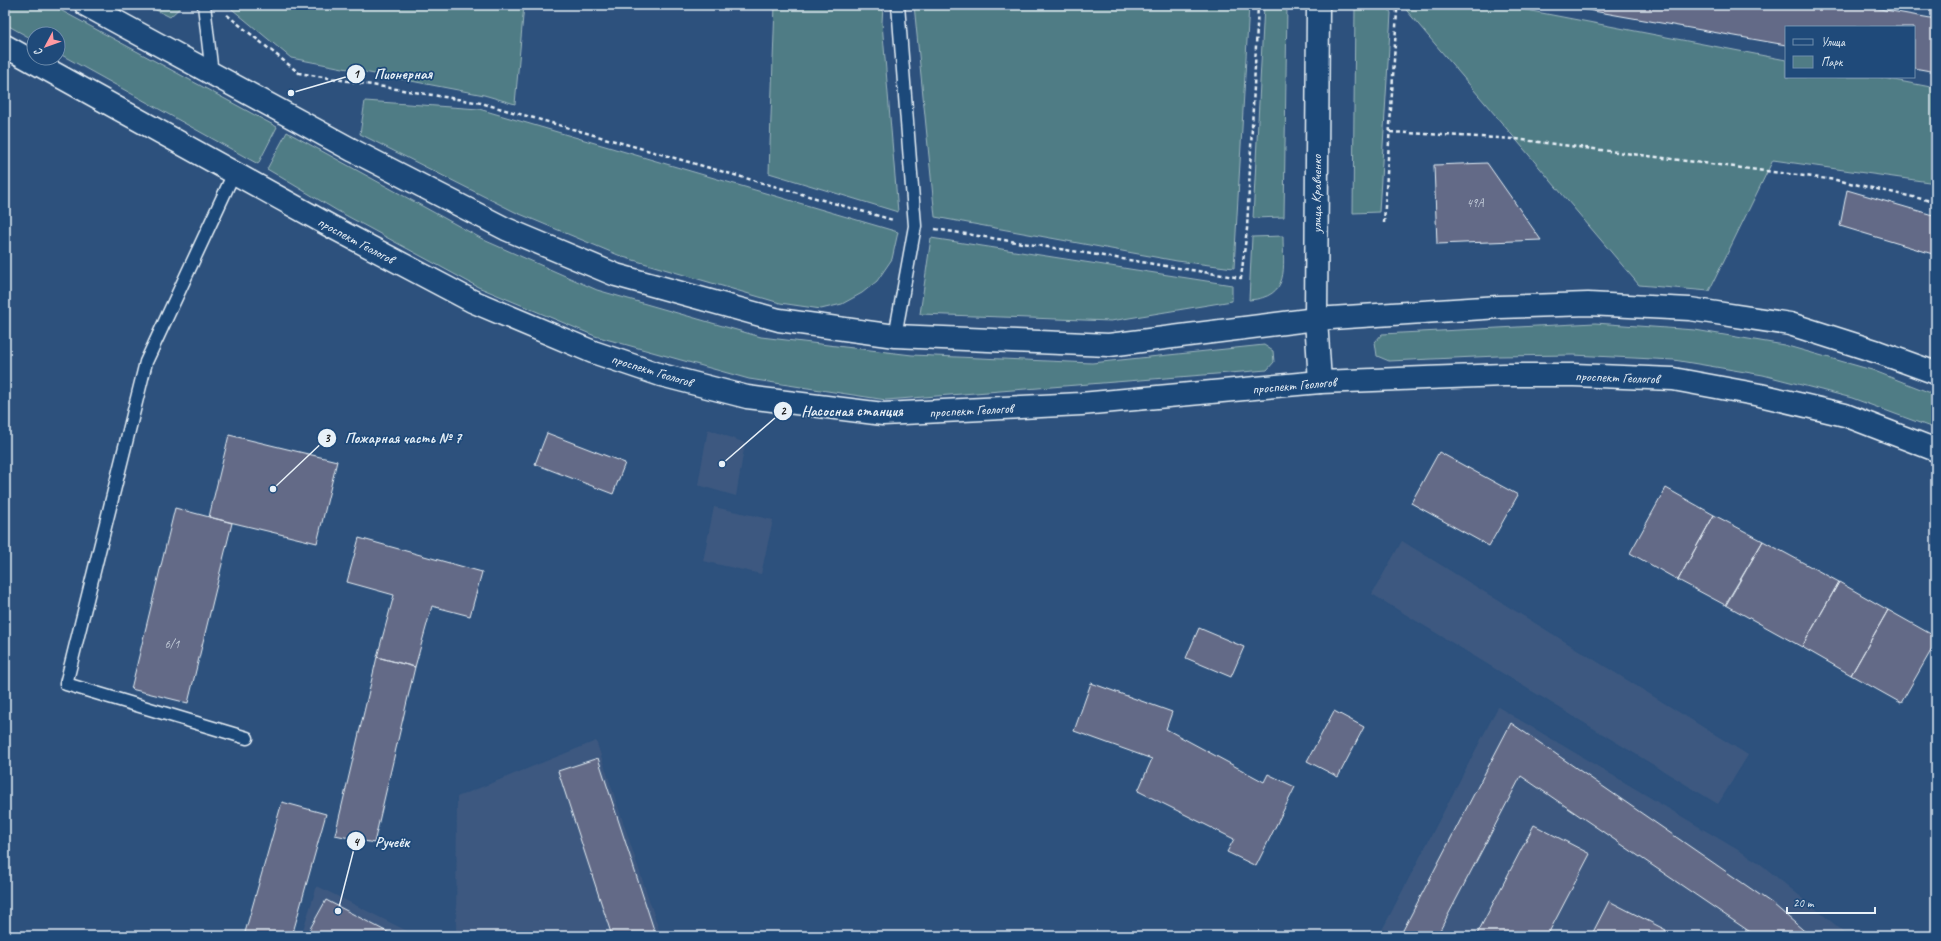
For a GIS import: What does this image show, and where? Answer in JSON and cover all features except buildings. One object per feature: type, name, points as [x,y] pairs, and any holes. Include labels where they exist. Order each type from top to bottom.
[{"type":"main road","points":[[86,5],[354,151],[506,229],[616,275],[779,320],[895,336],[1108,345],[1316,319],[1499,307],[1588,304],[1690,309],[1790,324],[1878,352],[1936,373]]},
{"type":"main road","name":"улица Кравченко","points":[[1318,5],[1316,319],[1320,382]]},
{"type":"main road","name":"проспект Геологов","points":[[5,46],[234,173],[472,301],[593,352],[661,375],[747,397],[883,414],[1081,404],[1320,382],[1504,375],[1574,375],[1673,379],[1760,395],[1845,415],[1936,450]]},
{"type":"lane","points":[[204,5],[212,74]]},
{"type":"lane","points":[[895,336],[915,226],[898,5]]},
{"type":"lane","points":[[234,173],[146,362],[66,684],[247,738]]},
{"type":"path","points":[[227,15],[299,73],[481,103],[915,226],[1241,278],[1247,229],[1258,5]]},
{"type":"path","points":[[1384,223],[1397,11],[1394,5]]},
{"type":"path","points":[[1390,132],[1515,139],[1836,180],[1936,202]]},
{"type":"shaded area","points":[[708,429],[745,443],[736,496],[698,485]]},
{"type":"shaded area","points":[[714,507],[773,520],[761,574],[703,561]]},
{"type":"shaded area","points":[[1402,541],[1748,755],[1718,804],[1372,594]]},
{"type":"shaded area","points":[[1498,707],[1758,862],[1849,936],[1379,936]]},
{"type":"shaded area","points":[[596,741],[661,936],[456,936],[457,797]]},
{"type":"shaded area","points":[[317,886],[417,936],[301,936]]},
{"type":"green space","points":[[5,5],[51,5],[277,127],[258,164],[66,57],[66,26],[26,26],[26,36],[5,24]]},
{"type":"green space","points":[[146,5],[183,5],[170,17]]},
{"type":"green space","points":[[227,5],[524,5],[515,104],[484,95],[291,58]]},
{"type":"green space","points":[[775,5],[883,5],[882,23],[898,212],[769,173]]},
{"type":"green space","points":[[914,5],[1249,5],[1234,268],[1177,261],[935,217]]},
{"type":"green space","points":[[1264,5],[1287,5],[1284,217],[1253,218]]},
{"type":"green space","points":[[1355,5],[1387,5],[1391,13],[1379,212],[1353,213]]},
{"type":"green space","points":[[1402,5],[1500,5],[1785,60],[1785,78],[1883,78],[1936,88],[1936,183],[1773,160],[1709,291],[1639,285]]},
{"type":"green space","points":[[365,101],[479,109],[898,232],[892,259],[877,281],[862,293],[842,304],[821,309],[780,303],[623,257],[515,212],[360,134]]},
{"type":"green space","points":[[287,132],[486,241],[597,290],[761,337],[912,355],[1092,363],[1264,345],[1273,351],[1274,362],[1267,370],[886,400],[749,379],[595,336],[478,287],[336,210],[267,169]]},
{"type":"green space","points":[[1283,236],[1283,270],[1282,279],[1278,287],[1272,293],[1263,298],[1249,300],[1252,237]]},
{"type":"green space","points":[[931,238],[1232,285],[1232,301],[1111,321],[920,314]]},
{"type":"green space","points":[[1595,323],[1695,330],[1784,345],[1872,370],[1936,395],[1936,429],[1852,398],[1763,375],[1674,360],[1573,355],[1497,356],[1389,361],[1377,356],[1375,342],[1382,334]]},
{"type":"place","name":"Пионерная","points":[[291,93]]},
{"type":"place","name":"Насосная станция","points":[[722,464]]},
{"type":"place","name":"Пожарная часть № 7","points":[[273,489]]},
{"type":"place","name":"Ручеёк","points":[[338,911]]}]
